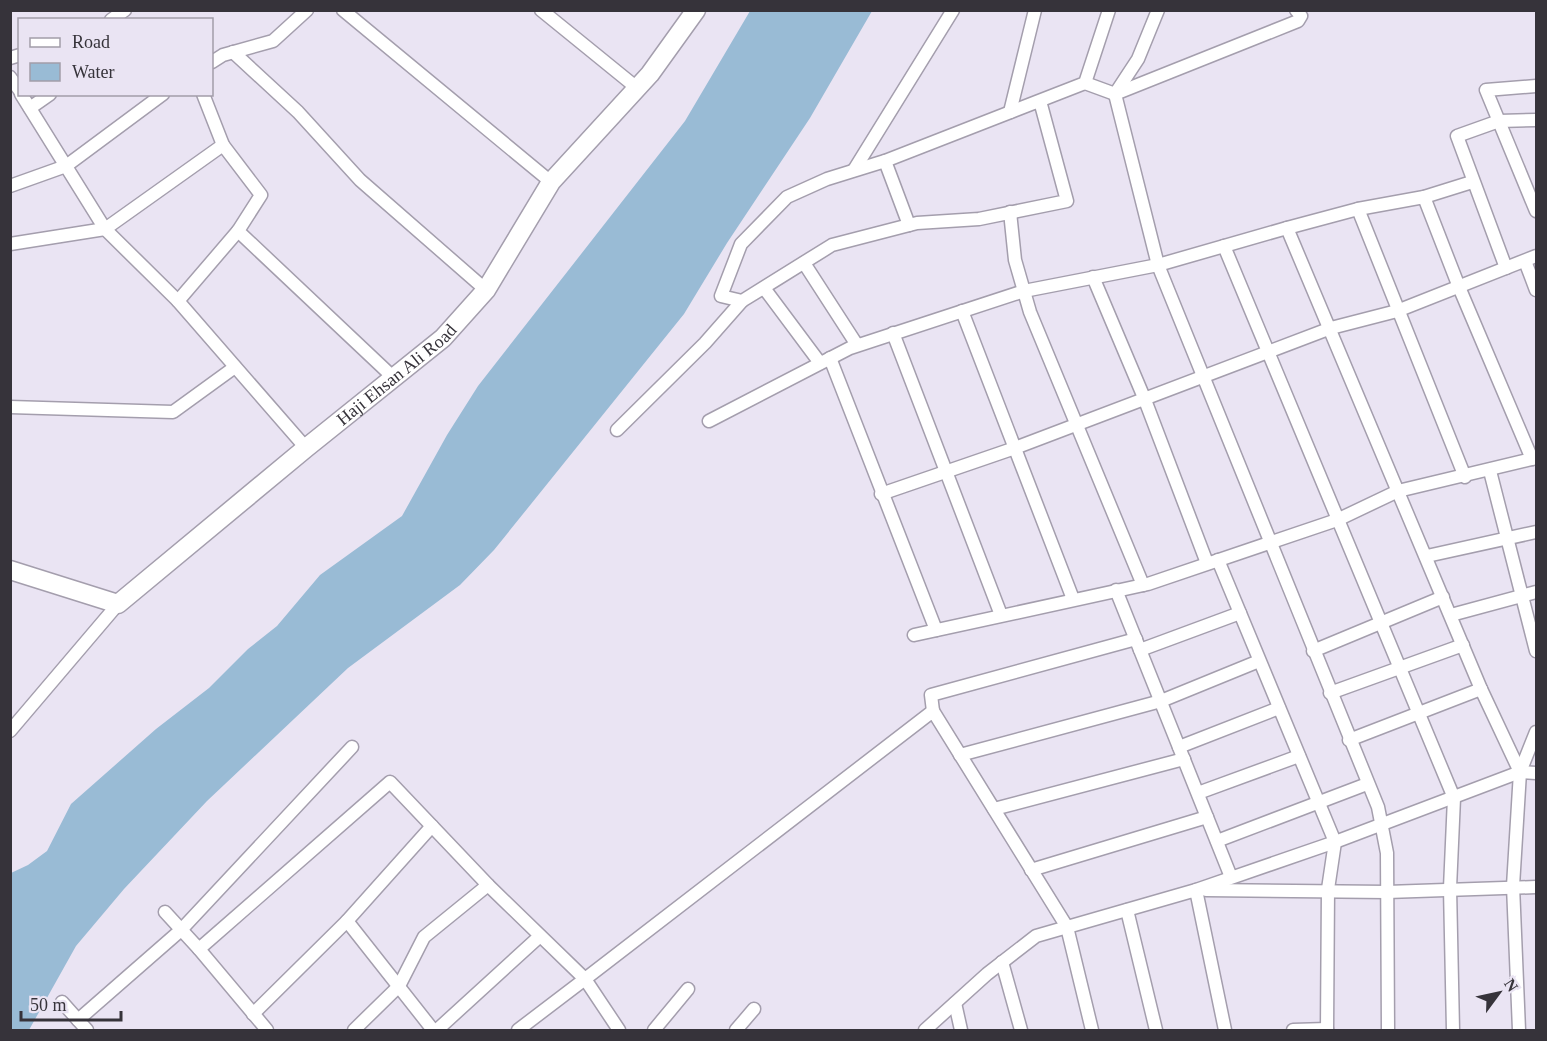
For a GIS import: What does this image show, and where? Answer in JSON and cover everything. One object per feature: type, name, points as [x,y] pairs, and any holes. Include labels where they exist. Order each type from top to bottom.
[{"type":"street","points":[[213,62],[233,52],[273,41],[307,10]]},
{"type":"street","points":[[343,10],[551,182]]},
{"type":"street","points":[[541,10],[637,88]]},
{"type":"street","name":"Haji Ehsan Ali Road","points":[[118,604],[443,338],[486,290],[551,182],[637,88],[696,10]]},
{"type":"street","points":[[854,171],[953,10]]},
{"type":"street","points":[[1010,112],[1035,10]]},
{"type":"street","points":[[1085,83],[1109,10]]},
{"type":"street","points":[[1158,10],[1138,59],[1115,94],[1158,265],[1206,377],[1313,651],[1378,807],[1387,853],[1388,1030]]},
{"type":"street","points":[[742,301],[721,296],[741,244],[787,196],[827,178],[885,161],[1085,83],[1115,94],[1298,21],[1301,16],[1296,10]]},
{"type":"street","points":[[233,52],[298,112],[360,180],[486,290]]},
{"type":"street","points":[[1536,86],[1486,90],[1536,211]]},
{"type":"street","points":[[22,96],[105,229],[178,301],[306,448]]},
{"type":"street","points":[[30,108],[47,96]]},
{"type":"street","points":[[10,186],[66,166],[160,96]]},
{"type":"street","points":[[178,301],[238,231],[261,195],[223,145],[203,96]]},
{"type":"street","points":[[617,430],[705,343],[742,301],[831,245],[909,225],[979,219],[1066,201],[1040,101]]},
{"type":"street","points":[[1506,268],[1472,182],[1457,136],[1499,121],[1536,120]]},
{"type":"street","points":[[10,244],[105,229],[223,145]]},
{"type":"street","points":[[885,161],[909,225]]},
{"type":"street","points":[[709,421],[857,345],[1024,291],[1158,265],[1358,209],[1424,197],[1472,182]]},
{"type":"street","points":[[914,635],[1143,585],[1337,520],[1398,491],[1490,471],[1534,458],[1458,287],[1424,197]]},
{"type":"street","points":[[1358,209],[1396,311],[1465,477]]},
{"type":"street","points":[[1010,212],[1015,260],[1024,291],[1143,585]]},
{"type":"street","points":[[1287,228],[1427,556],[1481,689],[1520,772]]},
{"type":"street","points":[[238,231],[395,379]]},
{"type":"street","points":[[1224,246],[1454,798],[1450,888],[1453,1030]]},
{"type":"street","points":[[881,494],[1145,400],[1266,351],[1331,328],[1396,311],[1531,258],[1536,290]]},
{"type":"street","points":[[804,263],[857,345]]},
{"type":"street","points":[[1093,277],[1212,561],[1240,613],[1335,842],[1328,890],[1327,1030],[1293,1030]]},
{"type":"street","points":[[764,288],[825,360],[936,630]]},
{"type":"street","points":[[962,311],[1073,599]]},
{"type":"street","points":[[893,333],[1001,615]]},
{"type":"street","points":[[10,407],[173,412],[235,367]]},
{"type":"street","points":[[1490,471],[1536,651]]},
{"type":"street","points":[[1427,556],[1536,532]]},
{"type":"street","points":[[10,570],[118,604],[11,731]]},
{"type":"street","points":[[1116,590],[1231,877]]},
{"type":"street","points":[[1451,615],[1536,592]]},
{"type":"street","points":[[1313,651],[1443,597]]},
{"type":"street","points":[[1092,1030],[1067,927],[933,711],[931,695],[1138,644],[1240,613]]},
{"type":"street","points":[[1330,693],[1463,645]]},
{"type":"street","points":[[960,755],[1161,701],[1260,661]]},
{"type":"street","points":[[1349,740],[1481,689]]},
{"type":"street","points":[[1179,747],[1279,708]]},
{"type":"street","points":[[518,1030],[933,711]]},
{"type":"street","points":[[1519,1030],[1513,886],[1520,772],[1536,732]]},
{"type":"street","points":[[78,1020],[181,930],[352,747]]},
{"type":"street","points":[[1198,793],[1299,756]]},
{"type":"street","points":[[993,809],[1184,759]]},
{"type":"street","points":[[925,1030],[1002,962],[1036,936],[1196,890],[1335,842],[1520,772],[1536,773]]},
{"type":"street","points":[[199,949],[390,782],[488,885],[585,979],[619,1030]]},
{"type":"street","points":[[1217,841],[1367,784]]},
{"type":"street","points":[[1031,870],[1207,817]]},
{"type":"street","points":[[253,1014],[347,921],[432,826]]},
{"type":"street","points":[[354,1030],[399,986],[424,937],[488,885]]},
{"type":"street","points":[[1196,890],[1387,892],[1450,888],[1536,887]]},
{"type":"street","points":[[1196,890],[1225,1030]]},
{"type":"street","points":[[1127,910],[1156,1030]]},
{"type":"street","points":[[165,912],[267,1030]]},
{"type":"street","points":[[347,921],[435,1030],[540,936]]},
{"type":"street","points":[[1002,962],[1022,1030]]},
{"type":"street","points":[[654,1030],[687,989]]},
{"type":"street","points":[[62,1002],[87,1030]]},
{"type":"street","points":[[955,1003],[961,1030]]},
{"type":"street","points":[[736,1030],[754,1009]]},
{"type":"water","points":[[750,11],[872,11],[810,118],[727,243],[684,314],[494,550],[460,585],[348,668],[207,801],[124,889],[76,946],[29,1030],[11,1030],[11,873],[28,865],[47,851],[71,804],[156,729],[209,688],[248,649],[277,626],[320,575],[402,516],[447,435],[478,386],[685,121]]}]
